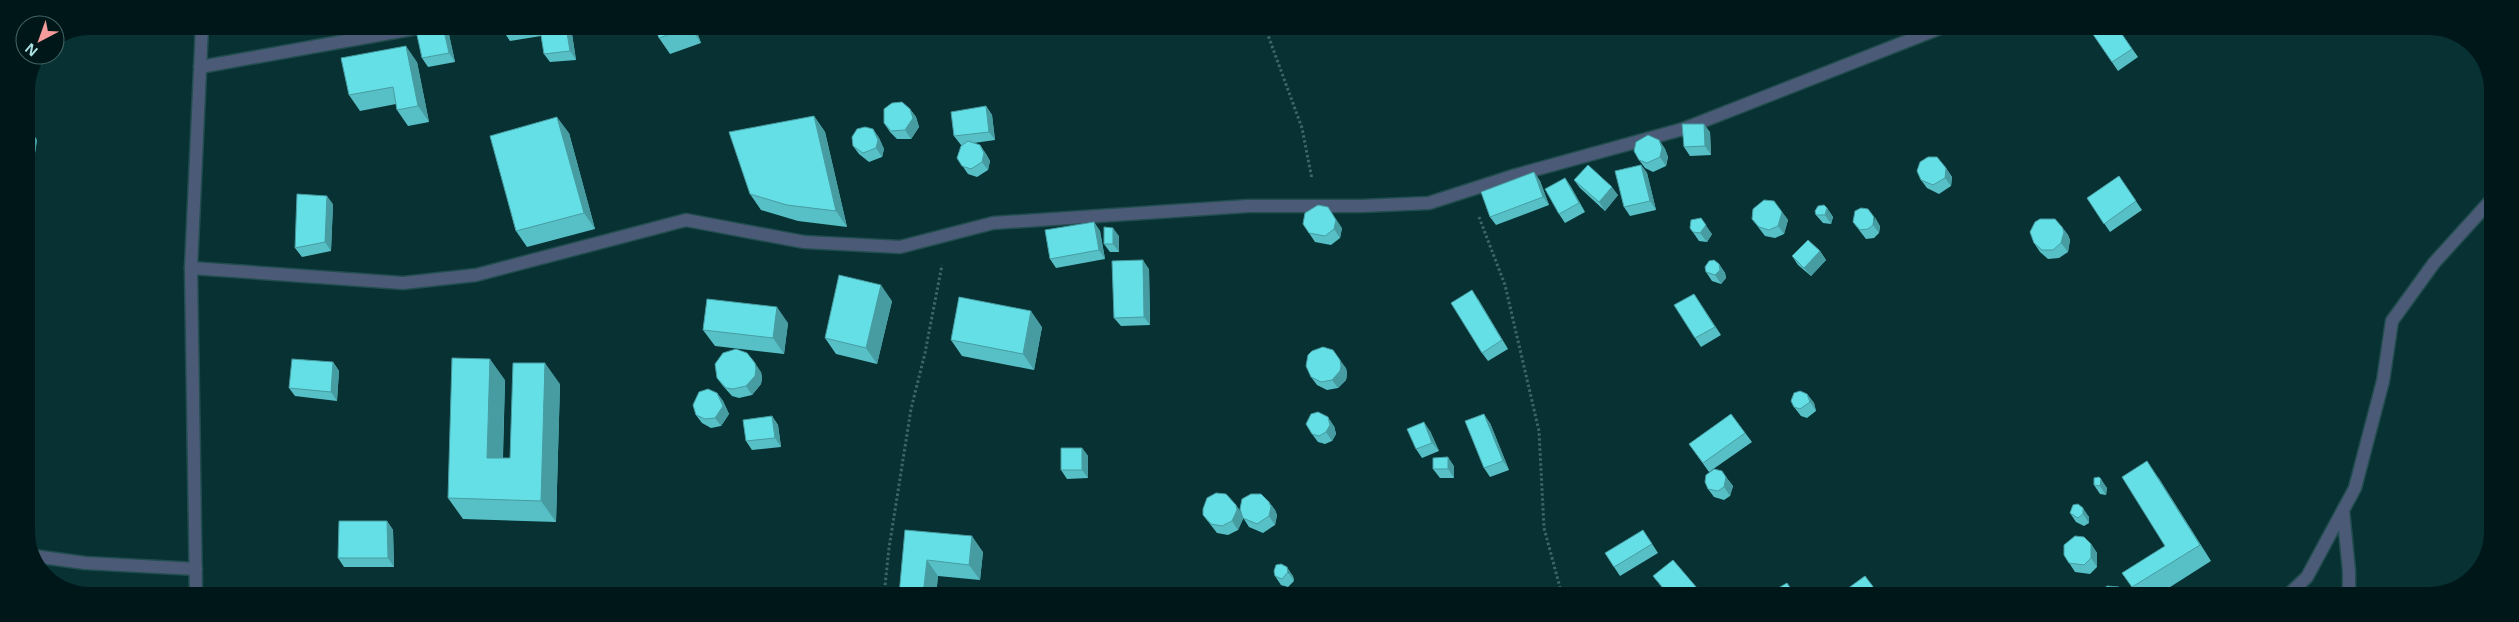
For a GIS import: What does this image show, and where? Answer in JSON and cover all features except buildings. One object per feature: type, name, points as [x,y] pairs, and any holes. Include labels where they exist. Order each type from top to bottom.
[{"type":"street","points":[[196,587],[191,268],[202,35]]},
{"type":"street","points":[[200,68],[380,35]]},
{"type":"street","points":[[191,268],[402,283],[476,275],[686,220],[804,242],[900,247],[993,223],[1248,206],[1429,203],[1683,129],[1923,35]]},
{"type":"street","points":[[2296,587],[2307,576],[2355,488],[2384,381],[2392,321],[2434,263],[2484,208]]},
{"type":"street","points":[[2343,510],[2349,587]]},
{"type":"street","points":[[41,557],[85,563],[196,569]]},
{"type":"path","points":[[1268,35],[1302,128],[1318,206]]},
{"type":"path","points":[[1468,191],[1505,285],[1540,431],[1544,528],[1560,587]]},
{"type":"path","points":[[885,587],[888,548],[911,409],[925,353],[947,235]]}]
